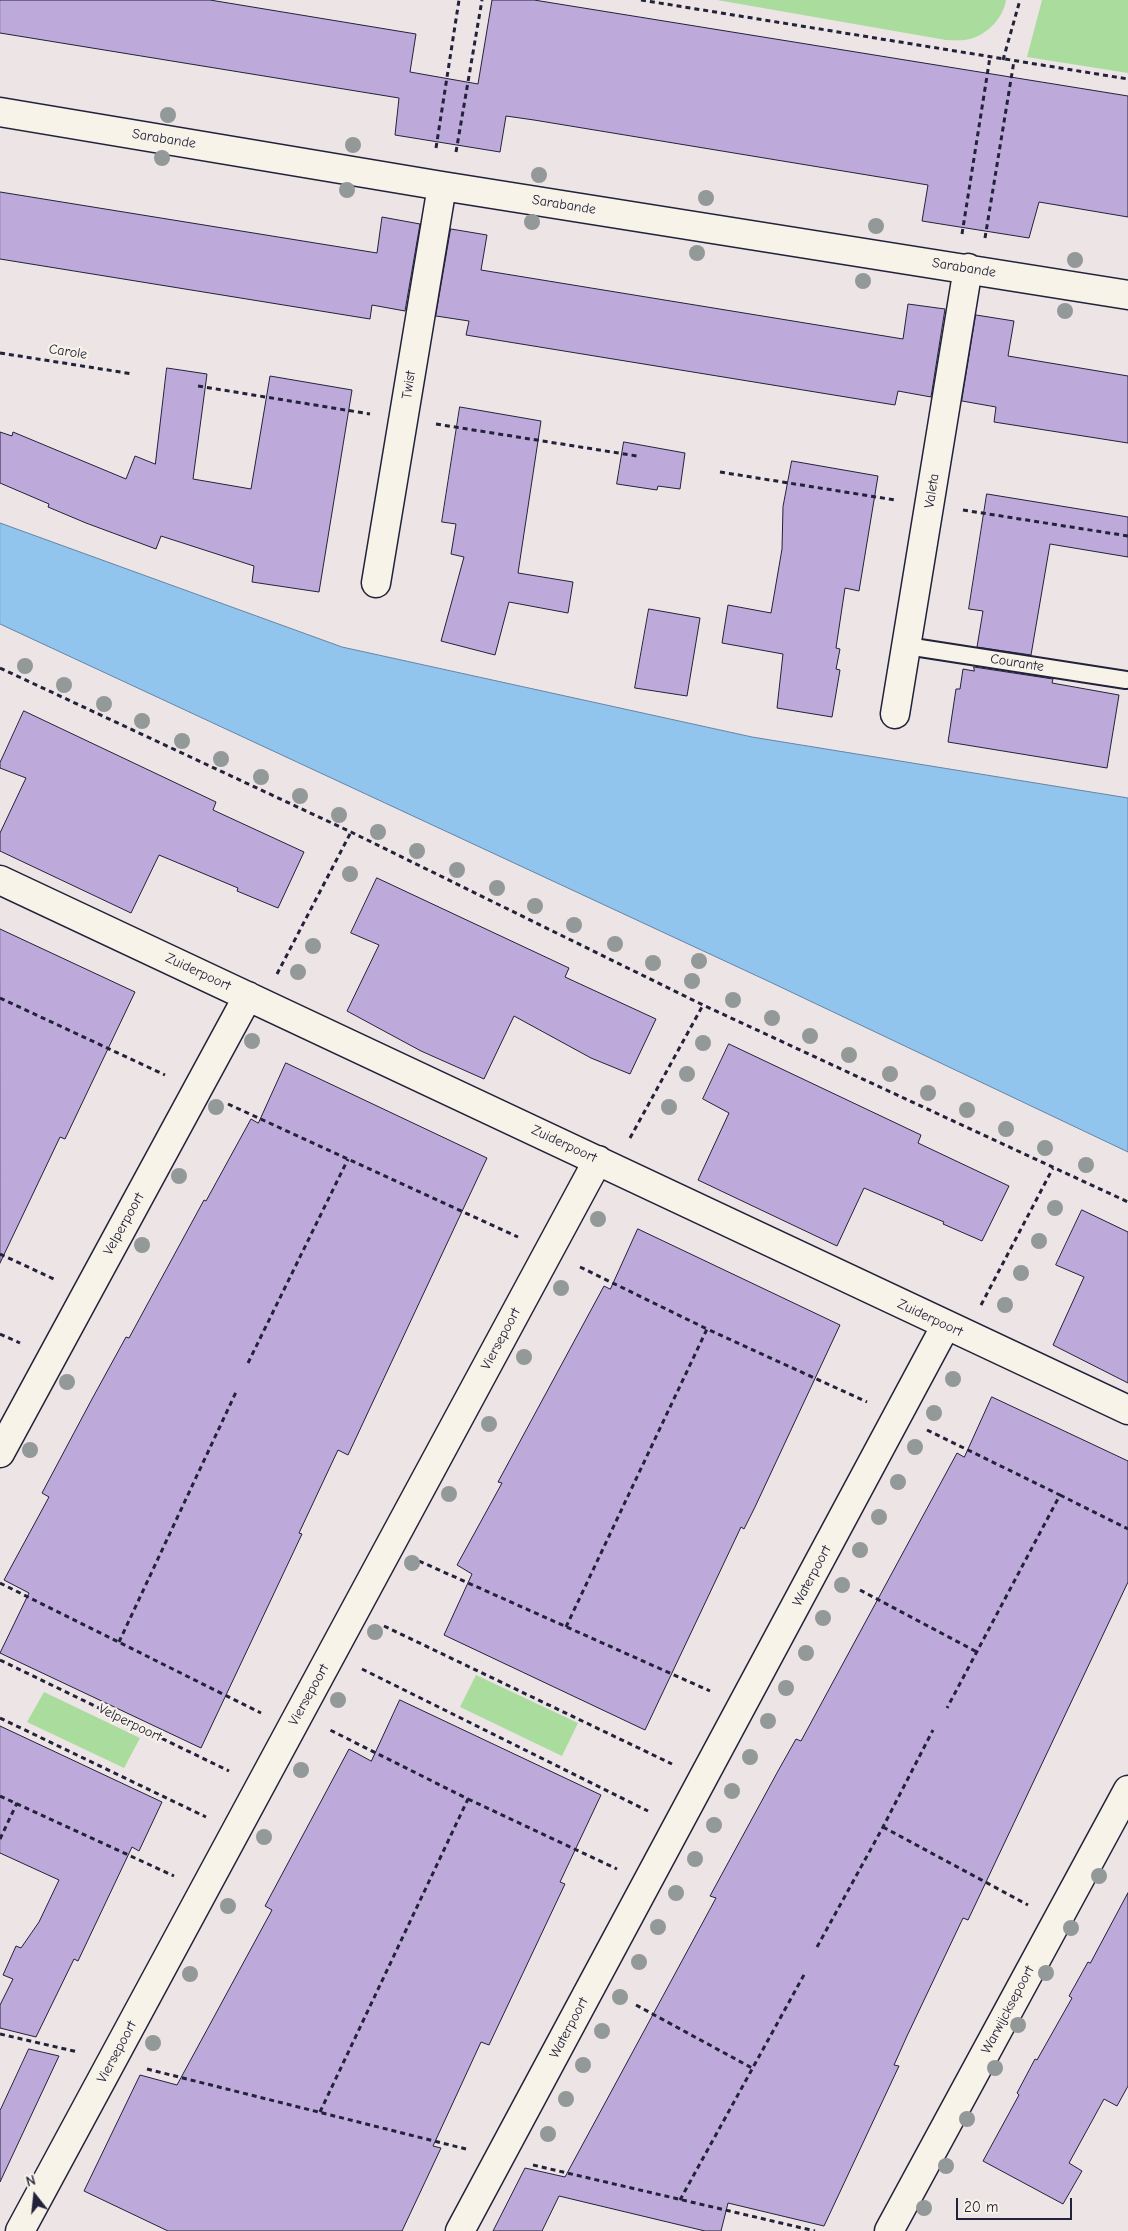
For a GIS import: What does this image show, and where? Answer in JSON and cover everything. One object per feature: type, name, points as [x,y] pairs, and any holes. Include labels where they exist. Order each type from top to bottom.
[{"type":"street","name":"Sarabande","points":[[0,112],[442,186],[968,268],[1128,295]]},
{"type":"street","name":"Twist","points":[[376,583],[442,186]]},
{"type":"street","name":"Valeta","points":[[895,714],[968,268]]},
{"type":"street","name":"Zuiderpoort","points":[[0,880],[606,1163],[779,1247],[1128,1410]]},
{"type":"street","name":"Velperpoort","points":[[0,1453],[197,1090],[255,999]]},
{"type":"street","name":"Viersepoort","points":[[20,2231],[548,1251],[606,1163]]},
{"type":"street","name":"Waterpoort","points":[[460,2231],[898,1416],[956,1330]]},
{"type":"street","name":"Warwijcksepoort","points":[[890,2231],[1128,1790]]},
{"type":"lane","name":"Courante","points":[[907,646],[1126,680]]},
{"type":"path","points":[[436,148],[459,0]]},
{"type":"path","points":[[456,152],[482,0]]},
{"type":"path","points":[[641,0],[1128,79]]},
{"type":"path","points":[[1003,60],[1020,0]]},
{"type":"path","points":[[962,235],[990,57]]},
{"type":"path","points":[[985,239],[1014,61]]},
{"type":"path","name":"Carole","points":[[0,353],[133,374]]},
{"type":"path","points":[[0,668],[351,832],[703,1005],[1128,1202]]},
{"type":"path","points":[[255,999],[351,832]]},
{"type":"path","points":[[0,998],[548,1251],[707,1329],[898,1416],[1128,1528]]},
{"type":"path","points":[[606,1163],[703,1005]]},
{"type":"path","points":[[248,1363],[348,1159]]},
{"type":"path","points":[[956,1330],[1053,1168]]},
{"type":"path","points":[[0,1254],[86,1294]]},
{"type":"path","points":[[566,1628],[707,1329]]},
{"type":"path","points":[[120,1642],[237,1390]]},
{"type":"path","points":[[947,1708],[1060,1494]]},
{"type":"path","points":[[389,1547],[566,1628],[742,1705]]},
{"type":"path","points":[[0,1583],[120,1642],[468,1799],[647,1883]]},
{"type":"path","points":[[860,1590],[977,1652]]},
{"type":"path","points":[[354,1612],[703,1779]]},
{"type":"path","points":[[332,1654],[678,1826]]},
{"type":"path","name":"Velperpoort","points":[[0,1660],[260,1786]]},
{"type":"path","points":[[0,1718],[236,1831]]},
{"type":"path","points":[[817,1947],[883,1827],[933,1730]]},
{"type":"path","points":[[0,1796],[204,1889]]},
{"type":"path","points":[[320,2112],[468,1799]]},
{"type":"path","points":[[0,1839],[17,1803]]},
{"type":"path","points":[[883,1827],[1057,1920]]},
{"type":"path","points":[[680,2200],[805,1973]]},
{"type":"path","points":[[636,2005],[752,2068]]},
{"type":"path","points":[[0,2034],[112,2060],[499,2157],[815,2231]]},
{"type":"green space","points":[[717,0],[1006,0],[998,19],[983,34],[967,40],[946,40]]},
{"type":"green space","points":[[1042,0],[1128,0],[1128,73],[1027,57]]},
{"type":"green space","points":[[476,1675],[578,1723],[562,1756],[460,1707]]},
{"type":"green space","points":[[44,1692],[140,1738],[124,1768],[27,1722]]},
{"type":"water","points":[[0,523],[342,647],[752,737],[1128,798],[1128,1152],[770,982],[0,624]]},
{"type":"building","points":[[0,0],[210,0],[416,34],[410,72],[478,84],[492,0],[534,0],[1128,96],[1128,217],[1039,202],[1029,238],[922,221],[928,185],[534,120],[506,116],[500,152],[395,135],[399,98],[0,33]]},
{"type":"building","points":[[0,192],[377,253],[382,217],[420,224],[405,311],[372,305],[370,319],[0,259]]},
{"type":"building","points":[[451,229],[487,235],[481,270],[903,339],[908,304],[945,309],[931,397],[898,391],[895,405],[466,335],[469,321],[436,316]]},
{"type":"building","points":[[976,315],[1014,321],[1008,356],[1128,376],[1128,443],[994,422],[996,407],[962,401]]},
{"type":"building","points":[[167,368],[207,374],[193,479],[251,489],[270,376],[352,390],[319,592],[252,582],[254,566],[161,536],[156,549],[48,507],[49,504],[0,483],[0,432],[12,436],[13,432],[126,479],[135,456],[155,464]]},
{"type":"building","points":[[460,407],[541,421],[518,573],[573,582],[568,613],[509,602],[495,655],[441,641],[464,557],[451,554],[456,524],[442,522]]},
{"type":"building","points":[[624,442],[685,453],[680,489],[658,486],[657,490],[617,484]]},
{"type":"building","points":[[792,461],[878,476],[859,591],[845,588],[836,648],[840,649],[836,669],[840,670],[832,717],[777,708],[783,654],[722,643],[728,605],[771,613],[782,549],[783,507]]},
{"type":"building","points":[[987,494],[1128,517],[1128,557],[1050,544],[1031,655],[977,647],[983,611],[969,609]]},
{"type":"building","points":[[649,609],[700,618],[687,696],[635,688]]},
{"type":"building","points":[[974,667],[1053,679],[1052,683],[1119,695],[1107,768],[948,742],[956,689],[960,689],[963,669],[974,671]]},
{"type":"building","points":[[24,711],[216,802],[213,810],[304,852],[278,908],[237,891],[238,888],[159,855],[131,913],[0,851],[0,833],[26,778],[0,768],[0,763]]},
{"type":"building","points":[[377,878],[569,968],[565,977],[656,1019],[630,1074],[591,1058],[514,1016],[484,1079],[421,1051],[347,1011],[379,945],[351,933]]},
{"type":"building","points":[[0,929],[135,992],[65,1139],[60,1137],[0,1263]]},
{"type":"building","points":[[729,1044],[921,1135],[918,1143],[1009,1186],[982,1241],[943,1224],[944,1222],[864,1188],[837,1246],[698,1180],[729,1113],[703,1099]]},
{"type":"building","points":[[286,1063],[487,1158],[348,1455],[338,1450],[299,1533],[302,1534],[201,1748],[0,1653],[29,1593],[4,1580],[49,1497],[42,1493],[92,1399],[126,1337],[129,1338],[204,1200],[206,1201],[251,1119],[258,1123]]},
{"type":"building","points":[[1082,1210],[1128,1232],[1128,1383],[1053,1345],[1084,1277],[1056,1265]]},
{"type":"building","points":[[638,1229],[840,1325],[755,1507],[744,1529],[741,1527],[645,1730],[444,1635],[472,1574],[457,1565],[502,1483],[498,1482],[604,1286],[610,1289]]},
{"type":"building","points":[[992,1397],[1128,1461],[1128,1582],[968,1920],[963,1918],[907,2036],[894,2065],[899,2066],[824,2226],[728,2203],[721,2231],[705,2231],[559,2196],[542,2231],[493,2231],[525,2168],[565,2177],[716,1898],[710,1896],[778,1771],[796,1739],[801,1741],[957,1453],[964,1457]]},
{"type":"building","points":[[400,1700],[601,1795],[560,1882],[565,1884],[489,2045],[481,2042],[433,2146],[441,2148],[402,2231],[168,2231],[84,2191],[140,2075],[177,2085],[272,1910],[265,1906],[349,1749],[371,1761]]},
{"type":"building","points":[[0,1726],[162,1802],[139,1851],[132,1847],[78,1961],[74,1959],[36,2037],[0,2028],[0,2005],[13,1979],[3,1975],[16,1946],[21,1948],[39,1922],[59,1880],[0,1853]]},
{"type":"building","points":[[1128,1893],[1128,2086],[1117,2106],[1104,2099],[1069,2163],[1082,2171],[1063,2204],[983,2161],[1019,2095],[1017,2093],[1035,2059],[1037,2060],[1072,1998],[1069,1996],[1088,1962],[1090,1963]]},
{"type":"building","points":[[29,2049],[59,2056],[0,2182],[0,2111]]}]
